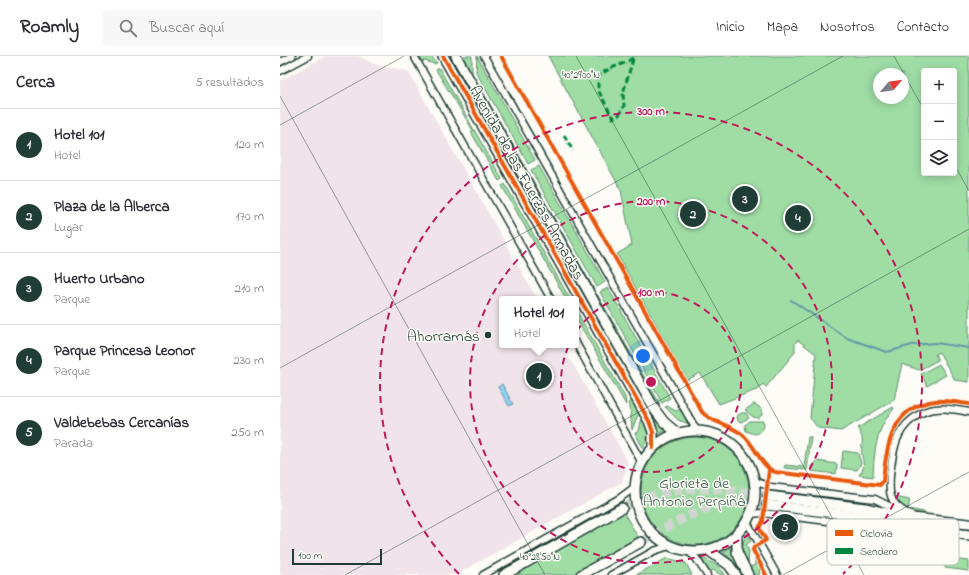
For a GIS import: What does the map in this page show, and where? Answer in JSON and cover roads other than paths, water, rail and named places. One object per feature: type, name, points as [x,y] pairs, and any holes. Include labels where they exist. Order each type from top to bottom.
[{"type":"street","points":[[280,62],[292,56]]},
{"type":"street","points":[[280,71],[308,56]]},
{"type":"street","points":[[414,56],[549,296]]},
{"type":"street","name":"Avenida de las Fuerzas Armadas","points":[[443,56],[579,296]]},
{"type":"street","name":"Avenida de las Fuerzas Armadas","points":[[456,56],[655,410],[664,422],[677,433]]},
{"type":"street","name":"Avenida de las Fuerzas Armadas","points":[[484,56],[697,431]]},
{"type":"street","name":"Avenida de las Fuerzas Armadas","points":[[579,296],[649,420],[653,432],[653,448]]},
{"type":"street","points":[[579,348],[642,463]]},
{"type":"street","points":[[916,518],[898,508],[890,495],[891,471],[898,436],[909,421],[926,411],[942,408],[969,412]]},
{"type":"street","points":[[697,431],[715,434],[736,447],[749,465],[754,481],[755,497],[751,514],[737,534],[721,546],[708,550],[688,551],[669,546],[656,537],[642,521],[635,501],[634,487],[642,463],[653,448],[664,439],[677,433],[697,431]]},
{"type":"street","points":[[754,481],[771,487],[875,499],[916,518]]},
{"type":"street","points":[[483,575],[613,502],[634,487]]},
{"type":"street","points":[[768,496],[865,508],[925,519]]},
{"type":"street","points":[[767,505],[881,519]]},
{"type":"street","points":[[504,575],[622,508]]},
{"type":"street","points":[[751,514],[762,513],[827,521]]},
{"type":"street","points":[[746,522],[777,575]]},
{"type":"street","points":[[959,523],[969,524]]},
{"type":"street","points":[[737,534],[737,552],[748,575]]},
{"type":"street","points":[[959,534],[969,535]]},
{"type":"street","points":[[581,575],[641,542]]},
{"type":"street","points":[[611,575],[654,551],[669,546]]},
{"type":"street","points":[[708,550],[729,565],[736,575]]},
{"type":"street","points":[[688,551],[696,558],[707,575]]},
{"type":"water","points":[[502,384],[513,404],[509,406],[498,387]]},
{"type":"waterway","points":[[791,300],[847,338],[887,352],[912,345],[936,343],[969,348]]},
{"type":"tunnel","points":[[622,508],[641,500],[677,490],[729,490],[768,496]]},
{"type":"tunnel","points":[[641,542],[701,510],[723,504],[734,503],[767,505]]},
{"type":"place","name":"Huerto Urbano","points":[[745,199]]},
{"type":"place","name":"Plaza de la Alberca","points":[[693,214]]},
{"type":"place","name":"Parque Princesa Leonor","points":[[798,218]]},
{"type":"place","name":"Ahorramás","points":[[488,335]]},
{"type":"place","name":"Hotel 101","points":[[539,376]]},
{"type":"place","name":"Valdebebas Cercanías","points":[[785,527]]},
{"type":"park label","name":"Glorieta de Antonio Perpiñá","points":[[694,491]]}]
